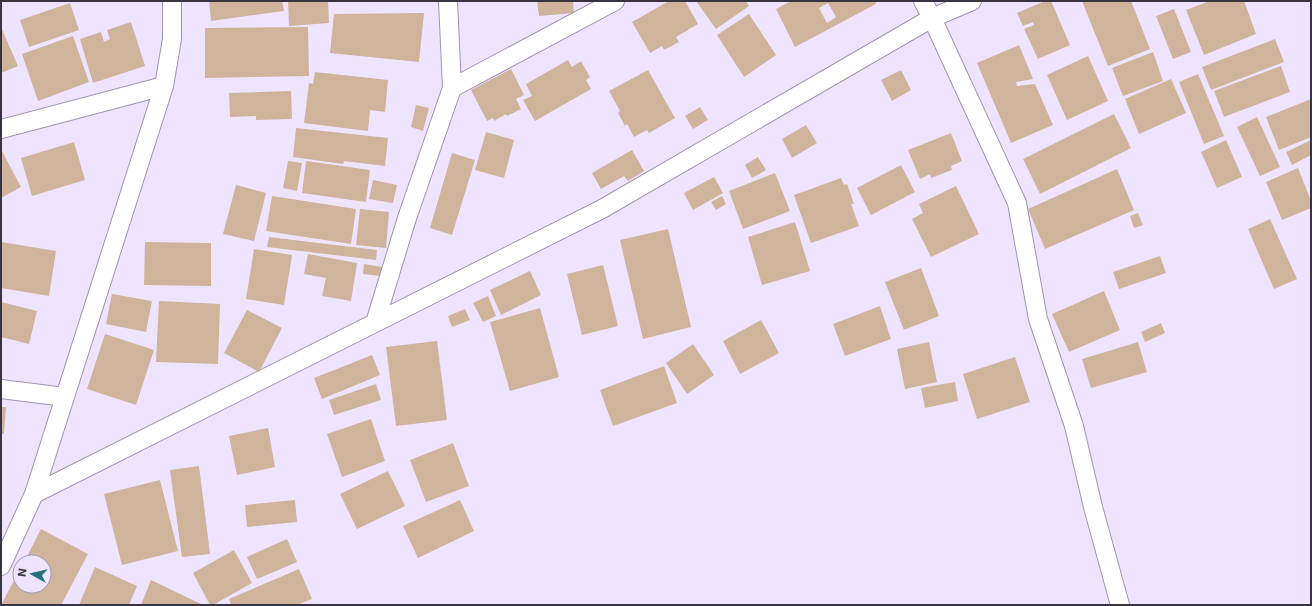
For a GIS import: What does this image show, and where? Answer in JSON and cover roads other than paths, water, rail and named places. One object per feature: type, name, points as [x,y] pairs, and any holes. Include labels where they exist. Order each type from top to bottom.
[{"type":"street","points":[[1,566],[34,494],[164,86],[172,39],[172,1]]},
{"type":"street","points":[[375,323],[407,218],[452,88],[448,1]]},
{"type":"street","points":[[452,88],[615,1]]},
{"type":"street","points":[[923,1],[1016,203],[1038,319],[1074,426],[1092,507],[1120,605]]},
{"type":"street","points":[[34,494],[602,209],[932,18],[972,1]]},
{"type":"street","points":[[1,128],[164,86]]},
{"type":"street","points":[[1,389],[65,397]]}]
